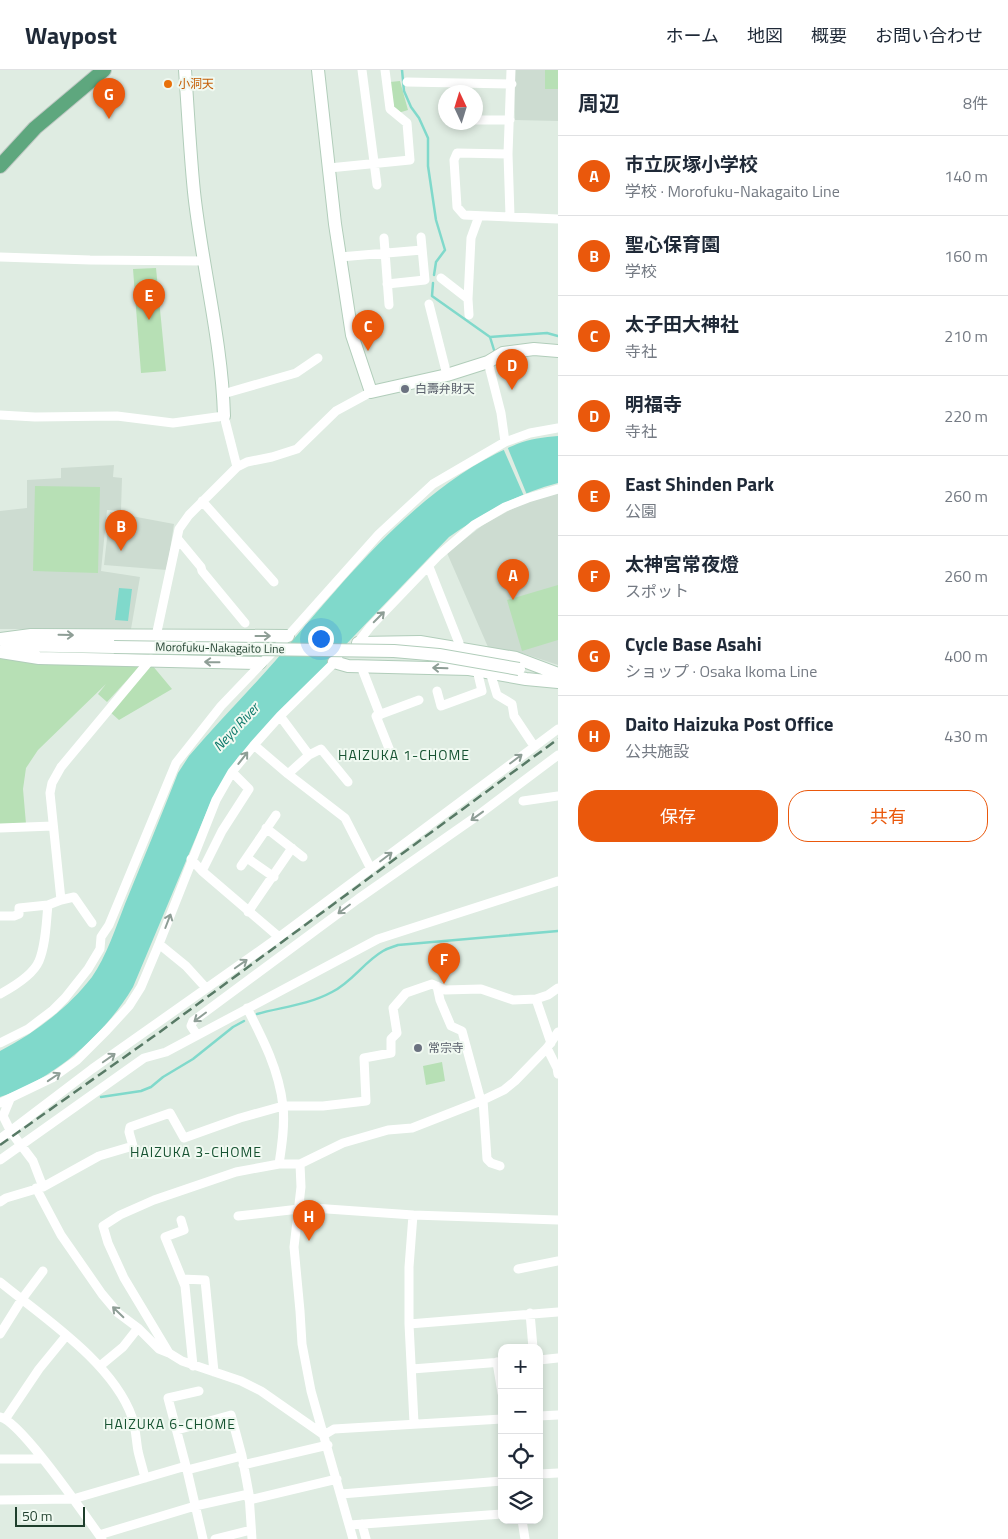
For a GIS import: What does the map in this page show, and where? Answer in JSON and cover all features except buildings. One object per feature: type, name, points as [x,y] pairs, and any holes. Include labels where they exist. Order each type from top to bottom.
[{"type":"main road","points":[[0,166],[36,128],[104,70]]},
{"type":"street","points":[[185,70],[194,192],[223,394],[224,416],[237,467]]},
{"type":"street","points":[[318,70],[340,257],[352,335],[371,392]]},
{"type":"street","points":[[362,70],[376,164],[377,185]]},
{"type":"street","points":[[329,168],[410,160],[407,123],[390,109],[385,70]]},
{"type":"street","points":[[510,216],[508,154],[511,70]]},
{"type":"street","points":[[407,82],[512,84]]},
{"type":"street","points":[[483,120],[510,120]]},
{"type":"street","points":[[508,154],[457,153],[454,160],[457,207],[464,215],[558,219]]},
{"type":"street","points":[[469,315],[471,238],[479,216]]},
{"type":"street","points":[[388,284],[425,280],[421,237]]},
{"type":"street","points":[[384,238],[389,305]]},
{"type":"street","points":[[340,257],[422,250]]},
{"type":"street","points":[[0,257],[204,261]]},
{"type":"street","points":[[441,278],[468,299]]},
{"type":"street","points":[[429,304],[447,375]]},
{"type":"street","points":[[61,900],[50,793],[52,783],[75,750],[151,661],[179,529],[189,515],[237,467],[247,462],[297,449],[336,411],[371,392],[447,375],[488,362],[502,353],[534,349],[558,351]]},
{"type":"street","points":[[223,394],[296,373],[318,358]]},
{"type":"street","points":[[488,362],[501,413],[505,442]]},
{"type":"street","points":[[0,415],[35,417],[117,416],[173,423],[224,416]]},
{"type":"street","points":[[0,1043],[28,1029],[54,1010],[88,969],[100,950],[101,937],[110,925],[176,763],[221,706],[260,663],[288,636],[379,534],[433,484],[505,442],[530,433],[558,428]]},
{"type":"street","points":[[0,1103],[52,1078],[108,1030],[129,1006],[141,986],[159,944],[191,859],[216,800],[232,772],[280,716],[334,662],[358,643],[370,626],[439,555],[474,525],[505,507],[558,489]]},
{"type":"street","points":[[202,501],[274,582]]},
{"type":"street","points":[[177,538],[245,623]]},
{"type":"street","points":[[429,567],[460,649]]},
{"type":"street","points":[[0,640],[31,635],[288,636]]},
{"type":"street","points":[[358,643],[420,642],[516,658],[558,674]]},
{"type":"street","name":"Morofuku-Nakagaito Line","points":[[0,645],[394,651],[439,654],[519,669],[558,680]]},
{"type":"street","points":[[0,652],[39,658],[260,663]]},
{"type":"street","points":[[334,662],[348,666],[409,666],[484,671],[526,679],[558,680]]},
{"type":"street","points":[[361,666],[380,714]]},
{"type":"street","points":[[437,691],[441,706],[482,691],[484,671]]},
{"type":"street","points":[[484,671],[496,695],[512,704],[514,716],[534,746]]},
{"type":"street","points":[[390,751],[376,716],[419,700]]},
{"type":"street","points":[[280,716],[309,755]]},
{"type":"street","points":[[0,1140],[92,1069],[279,937],[558,729]]},
{"type":"street","points":[[254,745],[345,818],[371,869]]},
{"type":"street","points":[[288,774],[309,755],[321,749],[348,782]]},
{"type":"street","points":[[197,1035],[192,1026],[193,1021],[358,899],[477,816],[558,755]]},
{"type":"street","points":[[202,871],[222,831],[249,789],[232,772]]},
{"type":"street","points":[[523,801],[558,796]]},
{"type":"street","points":[[241,866],[276,816]]},
{"type":"street","points":[[0,828],[53,826]]},
{"type":"street","points":[[266,828],[303,857]]},
{"type":"street","points":[[248,912],[274,877],[292,848]]},
{"type":"street","points":[[247,858],[274,877]]},
{"type":"street","points":[[191,859],[248,912],[279,937]]},
{"type":"street","points":[[0,1160],[144,1058],[166,1052],[378,939],[558,881]]},
{"type":"street","points":[[0,916],[14,916],[18,914],[19,908],[48,905],[74,897],[92,923]]},
{"type":"street","points":[[0,994],[26,977],[39,962],[48,905]]},
{"type":"street","points":[[159,944],[186,966],[206,988]]},
{"type":"street","points":[[0,1202],[6,1198],[39,1188],[99,1156],[133,1146],[129,1132],[130,1127],[170,1114],[184,1138],[240,1118],[283,1106],[323,1106],[366,1101],[364,1058],[391,1053],[391,1040],[397,1033],[393,1008],[406,993],[432,984],[445,990],[481,989],[513,1000],[536,999],[548,995],[558,988]]},
{"type":"street","points":[[438,986],[440,1000],[451,1026],[462,1031],[482,1101],[487,1159],[492,1164],[500,1166]]},
{"type":"street","points":[[536,999],[558,1070]]},
{"type":"street","points":[[247,1008],[268,1050],[279,1085],[283,1106],[280,1164]]},
{"type":"street","points":[[169,1352],[124,1278],[108,1243],[103,1226],[120,1215],[154,1200],[236,1172],[280,1164],[300,1164],[343,1143],[388,1130],[412,1128],[482,1101],[504,1090],[515,1081],[549,1045],[558,1032]]},
{"type":"street","points":[[82,1054],[92,1069]]},
{"type":"street","points":[[10,1099],[3,1116],[11,1132],[33,1160],[39,1188],[61,1236],[88,1276],[118,1313],[138,1328],[159,1349],[169,1352],[193,1366],[207,1368],[261,1391],[324,1435]]},
{"type":"street","points":[[300,1164],[301,1187],[294,1247],[302,1344],[312,1391],[353,1539]]},
{"type":"street","points":[[115,1206],[120,1215]]},
{"type":"street","points":[[238,1216],[299,1208],[413,1215],[558,1220]]},
{"type":"street","points":[[413,1215],[409,1267],[409,1324],[414,1423]]},
{"type":"street","points":[[181,1220],[184,1230],[165,1237],[185,1286],[193,1366]]},
{"type":"street","points":[[518,1268],[558,1261]]},
{"type":"street","points":[[0,1334],[22,1299],[43,1271]]},
{"type":"street","points":[[182,1279],[205,1280],[214,1372]]},
{"type":"street","points":[[0,1282],[100,1366],[124,1398],[133,1419],[145,1478]]},
{"type":"street","points":[[409,1324],[558,1312]]},
{"type":"street","points":[[530,1313],[533,1344]]},
{"type":"street","points":[[100,1366],[123,1347],[138,1328]]},
{"type":"street","points":[[66,1336],[3,1418],[24,1436],[73,1499],[99,1538],[196,1506],[337,1479]]},
{"type":"street","points":[[543,1360],[558,1358]]},
{"type":"street","points":[[412,1369],[498,1362]]},
{"type":"street","points":[[199,1391],[168,1398],[187,1468],[203,1539]]},
{"type":"street","points":[[543,1416],[558,1415]]},
{"type":"street","points":[[177,1430],[231,1416],[243,1460],[249,1497],[251,1535],[216,1539]]},
{"type":"street","points":[[324,1435],[334,1429],[498,1419]]},
{"type":"street","points":[[0,1500],[73,1499],[187,1468],[328,1445]]},
{"type":"street","points":[[0,1459],[42,1459]]},
{"type":"street","points":[[543,1474],[558,1473]]},
{"type":"street","points":[[341,1494],[498,1481]]},
{"type":"street","points":[[350,1525],[498,1514]]},
{"type":"street","points":[[362,1524],[366,1539]]},
{"type":"street","points":[[523,1524],[525,1539]]},
{"type":"shaded area","points":[[514,70],[558,70],[558,121],[515,120]]},
{"type":"shaded area","points":[[114,465],[113,477],[122,478],[121,511],[107,510],[101,571],[140,577],[131,629],[0,629],[0,511],[27,508],[27,480],[61,478],[61,468]]},
{"type":"shaded area","points":[[558,493],[558,665],[522,653],[488,647],[447,553],[483,525],[510,510],[529,501]]},
{"type":"shaded area","points":[[110,512],[174,524],[167,570],[104,565]]},
{"type":"green space","points":[[545,70],[558,70],[558,89],[545,89]]},
{"type":"green space","points":[[400,81],[408,110],[398,113],[394,109],[390,82]]},
{"type":"green space","points":[[156,268],[166,371],[141,373],[133,269]]},
{"type":"green space","points":[[35,486],[100,487],[98,573],[33,571]]},
{"type":"green space","points":[[558,585],[558,640],[522,651],[507,600]]},
{"type":"green space","points":[[0,658],[38,664],[140,666],[107,702],[98,694],[106,684],[38,750],[26,768],[23,789],[26,824],[0,824]]},
{"type":"green space","points":[[152,665],[172,689],[119,720],[110,712]]},
{"type":"green space","points":[[442,1062],[445,1081],[426,1085],[423,1066]]},
{"type":"water","name":"Neya River","points":[[558,436],[558,483],[543,487],[501,505],[449,537],[238,757],[212,799],[133,987],[121,1005],[108,1022],[76,1054],[39,1079],[0,1097],[0,1051],[38,1028],[62,1009],[92,977],[102,960],[178,773],[189,756],[276,660],[356,567],[416,509],[448,484],[481,462],[522,442]]},
{"type":"water","points":[[119,588],[132,589],[128,621],[115,620]]},
{"type":"pier","points":[[507,446],[527,495],[524,496],[503,448]]},
{"type":"waterway","points":[[402,70],[404,91],[428,138],[428,166],[436,220],[445,250],[436,262],[434,275]]},
{"type":"waterway","points":[[433,283],[432,296],[490,337],[547,333],[558,336]]},
{"type":"waterway","points":[[490,337],[494,350]]},
{"type":"waterway","points":[[257,1014],[304,1003],[332,992],[346,983],[376,956],[398,945],[558,931]]},
{"type":"waterway","points":[[101,1097],[141,1091],[151,1087],[244,1021]]},
{"type":"railway","points":[[0,1145],[157,1034],[558,739]]},
{"type":"place","name":"小洞天","points":[[168,84]]},
{"type":"place","name":"Cycle Base Asahi","points":[[109,119]]},
{"type":"place","name":"East Shinden Park","points":[[149,320]]},
{"type":"place","name":"太子田大神社","points":[[368,351]]},
{"type":"place","name":"白壽弁財天","points":[[405,389]]},
{"type":"place","name":"明福寺","points":[[512,390]]},
{"type":"place","name":"聖心保育園","points":[[121,551]]},
{"type":"place","name":"市立灰塚小学校","points":[[513,600]]},
{"type":"place","name":"太神宮常夜燈","points":[[444,984]]},
{"type":"place","name":"常宗寺","points":[[418,1048]]},
{"type":"place","name":"Daito Haizuka Post Office","points":[[309,1241]]},
{"type":"district","name":"HAIZUKA 1-CHOME","points":[[404,755]]},
{"type":"district","name":"HAIZUKA 3-CHOME","points":[[196,1152]]},
{"type":"district","name":"HAIZUKA 6-CHOME","points":[[170,1424]]}]
